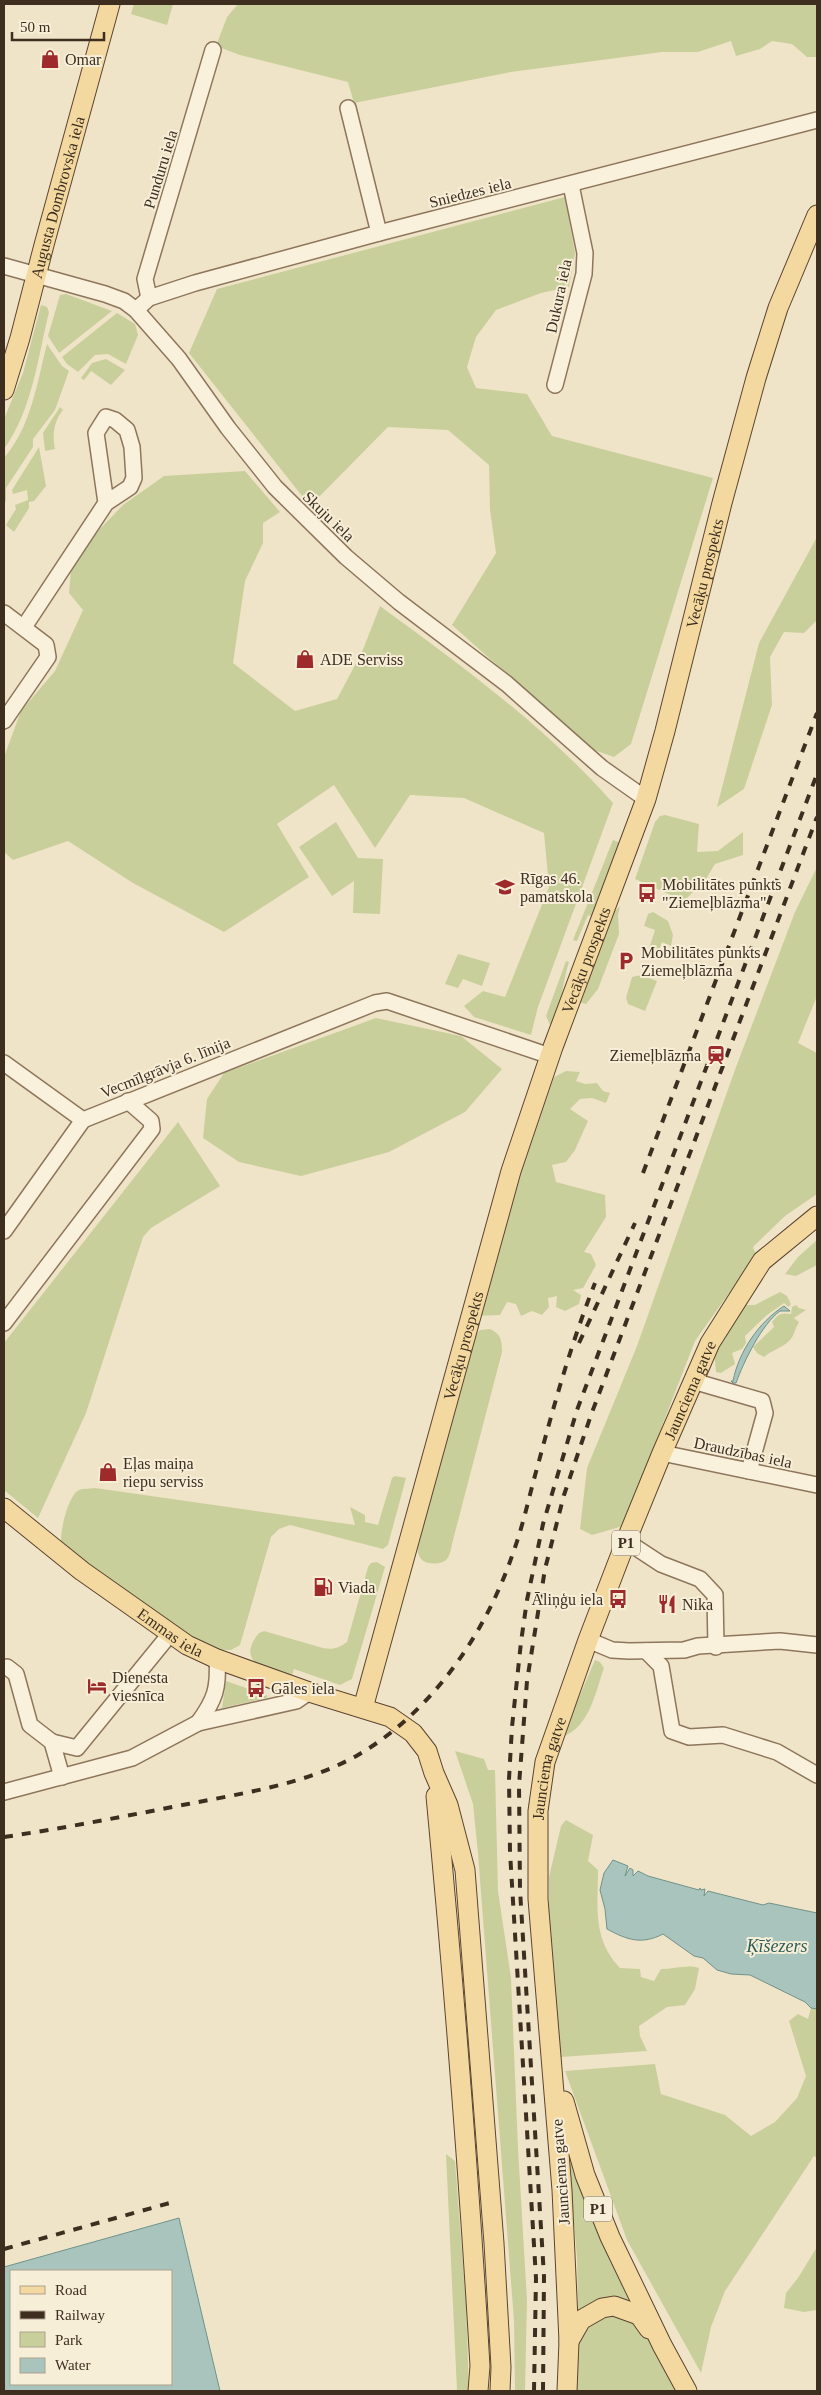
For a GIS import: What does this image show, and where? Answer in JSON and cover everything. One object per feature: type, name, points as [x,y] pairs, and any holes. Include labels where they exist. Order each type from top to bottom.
[{"type":"main road","name":"Augusta Dombrovska iela","points":[[4,390],[20,338],[110,4]]},
{"type":"main road","name":"Vecāķu prospekts","points":[[363,1708],[502,1201],[550,1056],[646,799],[756,378],[778,308],[817,215]]},
{"type":"main road","name":"Jaunciema gatve","points":[[567,2391],[569,2340],[553,2066],[538,1898],[538,1811],[542,1779],[550,1746],[626,1541],[710,1343],[762,1261],[817,1216]]},
{"type":"main road","name":"Emmas iela","points":[[4,1510],[82,1571],[187,1645],[217,1659],[308,1692],[390,1717],[413,1732],[427,1751],[434,1772]]},
{"type":"main road","points":[[434,1772],[448,1805],[465,1870],[494,2243],[501,2367],[500,2391]]},
{"type":"main road","points":[[434,1772],[446,1884],[465,2140],[480,2366],[478,2391]]},
{"type":"main road","name":"P1","points":[[553,2066],[584,2175],[610,2237],[662,2345],[687,2391]]},
{"type":"main road","points":[[465,2140],[486,2139]]},
{"type":"main road","points":[[569,2340],[581,2320],[602,2308],[614,2306],[639,2316],[662,2345]]},
{"type":"street","name":"Punduru iela","points":[[148,298],[145,279],[213,50]]},
{"type":"street","points":[[348,108],[379,233]]},
{"type":"street","name":"Sniedzes iela","points":[[136,310],[148,298],[161,293],[379,233],[817,120]]},
{"type":"street","name":"Dukura iela","points":[[555,385],[584,274],[586,253],[570,185]]},
{"type":"street","name":"Skuju iela","points":[[4,266],[105,294],[124,301],[136,310],[179,359],[228,428],[275,487],[346,557],[399,602],[507,684],[602,768],[646,799]]},
{"type":"street","points":[[24,627],[106,503],[130,487],[134,478],[132,446],[127,430],[115,420],[106,418],[96,433],[106,503]]},
{"type":"street","points":[[4,613],[46,645],[48,657],[4,720]]},
{"type":"street","name":"Vecmīlgrāvja 6. līnija","points":[[83,1120],[353,1012],[387,1001],[550,1056]]},
{"type":"street","points":[[4,1064],[83,1120],[4,1230]]},
{"type":"street","points":[[4,1324],[152,1129],[151,1121],[128,1101]]},
{"type":"street","points":[[693,1381],[762,1401],[765,1413],[749,1471]]},
{"type":"street","name":"Draudzības iela","points":[[662,1453],[817,1485]]},
{"type":"street","points":[[626,1541],[661,1564],[700,1579],[715,1595],[716,1647]]},
{"type":"street","points":[[4,1668],[7,1667],[16,1674],[30,1726],[52,1742],[77,1748],[170,1634]]},
{"type":"street","points":[[588,1640],[612,1650],[716,1647],[780,1641],[817,1645]]},
{"type":"street","points":[[646,1650],[661,1666],[672,1732],[689,1737],[723,1735],[777,1752],[817,1775]]},
{"type":"street","points":[[198,1723],[214,1699],[217,1659]]},
{"type":"street","points":[[4,1792],[132,1758],[198,1723],[296,1701],[308,1692]]},
{"type":"street","points":[[52,1742],[62,1777]]},
{"type":"green space","points":[[134,4],[173,4],[167,25],[131,14]]},
{"type":"green space","points":[[238,4],[817,4],[817,57],[807,57],[792,44],[772,41],[760,49],[736,56],[731,41],[698,52],[662,52],[511,72],[354,103],[348,82],[240,55],[216,46],[227,17]]},
{"type":"green space","points":[[565,197],[575,253],[569,287],[541,293],[496,310],[476,337],[467,367],[476,388],[527,394],[552,436],[713,478],[631,744],[614,757],[591,749],[452,625],[496,553],[490,510],[489,465],[448,430],[388,427],[310,506],[189,353],[217,289]]},
{"type":"green space","points":[[66,294],[112,311],[59,353],[48,336],[60,295]]},
{"type":"green space","points":[[41,305],[47,307],[49,312],[33,383],[28,401],[14,434],[4,449],[4,419],[23,373]]},
{"type":"green space","points":[[117,313],[135,324],[138,335],[126,364],[108,354],[95,355],[78,372],[67,364],[62,357]]},
{"type":"green space","points":[[47,344],[62,366],[69,371],[55,410],[33,439],[33,447],[6,488],[6,501],[4,502],[4,458],[21,433],[27,419]]},
{"type":"green space","points":[[106,359],[125,370],[111,385],[91,371],[84,380],[81,378],[92,363]]},
{"type":"green space","points":[[60,407],[63,410],[55,428],[55,449],[45,451],[43,433]]},
{"type":"green space","points":[[39,447],[46,486],[34,501],[29,502],[29,508],[14,532],[6,525],[16,509],[15,505],[28,500],[27,490],[13,494],[12,490]]},
{"type":"green space","points":[[245,471],[280,512],[263,523],[263,543],[245,581],[233,663],[295,711],[337,699],[362,652],[380,606],[502,698],[560,748],[613,803],[538,1007],[531,1035],[474,1017],[464,1006],[483,991],[505,997],[549,887],[544,833],[464,798],[410,795],[375,848],[334,785],[277,824],[309,877],[224,932],[133,883],[68,841],[13,860],[4,852],[4,757],[21,711],[55,671],[83,610],[69,593],[71,570],[98,531],[123,505],[164,476]]},
{"type":"green space","points":[[817,537],[817,620],[804,633],[784,632],[770,657],[772,705],[744,789],[717,807],[759,643]]},
{"type":"green space","points":[[665,815],[699,824],[697,852],[718,851],[743,832],[743,855],[715,864],[706,879],[684,901],[635,879],[655,822],[660,816]]},
{"type":"green space","points":[[336,822],[358,858],[383,859],[380,914],[353,913],[354,881],[332,896],[299,847]]},
{"type":"green space","points":[[613,840],[624,844],[596,918],[588,915],[577,941],[573,940]]},
{"type":"green space","points":[[817,867],[817,996],[798,1043],[817,1053],[817,1194],[785,1216],[753,1247],[756,1255],[695,1341],[623,1526],[592,1535],[580,1529],[587,1468],[637,1346],[736,1067],[795,912]]},
{"type":"green space","points":[[620,906],[618,915],[619,934],[598,989],[586,1004],[579,1002],[611,914]]},
{"type":"green space","points":[[653,912],[668,921],[673,935],[671,946],[662,942],[656,958],[647,955],[655,930],[644,926],[648,914]]},
{"type":"green space","points":[[458,954],[490,963],[482,986],[463,979],[458,988],[445,984]]},
{"type":"green space","points":[[566,961],[569,962],[557,1012],[550,1025],[546,1016]]},
{"type":"green space","points":[[641,975],[657,981],[645,1011],[628,1004],[626,998],[632,977]]},
{"type":"green space","points":[[376,1018],[461,1036],[502,1069],[465,1112],[389,1152],[301,1176],[239,1162],[203,1138],[207,1099],[224,1073]]},
{"type":"green space","points":[[566,1071],[580,1072],[576,1081],[585,1084],[597,1083],[603,1091],[610,1093],[606,1103],[592,1098],[580,1099],[570,1109],[588,1121],[575,1150],[566,1162],[552,1165],[556,1182],[605,1195],[606,1217],[584,1252],[591,1254],[596,1265],[583,1288],[573,1290],[581,1295],[579,1304],[565,1311],[556,1307],[557,1296],[548,1298],[549,1307],[542,1315],[532,1311],[521,1316],[516,1304],[507,1302],[500,1315],[475,1316],[513,1194],[554,1077]]},
{"type":"green space","points":[[178,1122],[220,1186],[151,1228],[143,1237],[86,1413],[38,1518],[4,1490],[4,1343]]},
{"type":"green space","points":[[817,1240],[817,1265],[796,1276],[785,1274],[798,1257]]},
{"type":"green space","points":[[780,1292],[787,1296],[791,1304],[789,1307],[784,1303],[767,1315],[745,1336],[746,1343],[742,1349],[732,1353],[735,1364],[721,1373],[716,1372],[714,1351],[724,1341],[737,1311],[746,1305],[755,1305]]},
{"type":"green space","points":[[796,1305],[806,1310],[794,1318],[799,1322],[791,1339],[764,1357],[757,1353],[753,1347],[774,1327],[772,1322],[782,1314],[791,1314],[792,1307]]},
{"type":"green space","points":[[490,1329],[497,1333],[500,1338],[502,1352],[450,1552],[445,1561],[434,1564],[426,1562],[421,1559],[418,1553],[419,1532],[473,1338],[480,1330]]},
{"type":"green space","points":[[395,1476],[406,1478],[388,1545],[383,1549],[290,1525],[279,1529],[271,1537],[240,1645],[231,1650],[216,1650],[151,1615],[61,1543],[63,1523],[68,1506],[75,1493],[82,1489],[95,1488],[355,1525],[350,1507],[365,1515],[365,1522],[378,1525],[392,1478]]},
{"type":"green space","points":[[377,1562],[385,1567],[352,1679],[340,1685],[294,1669],[292,1675],[264,1668],[252,1658],[250,1652],[252,1643],[259,1633],[264,1631],[327,1649],[336,1648],[347,1642],[368,1567],[371,1563]]},
{"type":"green space","points":[[595,1660],[600,1662],[604,1668],[590,1708],[579,1726],[562,1737]]},
{"type":"green space","points":[[226,1681],[249,1689],[248,1693],[256,1697],[259,1692],[268,1696],[222,1708]]},
{"type":"green space","points":[[455,1751],[484,1759],[488,1770],[495,1770],[498,1891],[511,1978],[527,2300],[525,2391],[515,2391],[514,2321],[473,1804]]},
{"type":"green space","points":[[566,1820],[593,1835],[588,1861],[598,1870],[598,1922],[605,1946],[620,1968],[640,1969],[641,1977],[654,1981],[661,1969],[699,1968],[695,1989],[685,2005],[667,2007],[639,2026],[640,2036],[647,2051],[561,2057],[551,1981],[549,1877],[561,1826]]},
{"type":"green space","points":[[811,2008],[817,2009],[817,2158],[814,2156],[725,2291],[711,2327],[701,2373],[627,2240],[565,2071],[655,2064],[661,2094],[725,2115],[751,2136],[775,2122],[797,2098],[806,2076],[789,2021],[798,2014],[808,2019]]},
{"type":"green space","points":[[568,2153],[594,2222],[629,2301],[623,2300],[578,2314],[577,2258]]},
{"type":"green space","points":[[446,2154],[455,2161],[466,2303],[469,2391],[457,2391]]},
{"type":"green space","points":[[817,2247],[817,2310],[804,2312],[784,2308],[786,2293],[798,2278]]},
{"type":"green space","points":[[616,2314],[628,2319],[647,2335],[661,2357],[678,2391],[573,2391],[576,2352],[583,2332],[590,2324],[601,2318]]},
{"type":"water","points":[[784,1306],[790,1311],[780,1311],[773,1317],[760,1334],[736,1383],[733,1383],[731,1381],[733,1381],[740,1359],[751,1338],[766,1320]]},
{"type":"water","name":"Ķīšezers","points":[[613,1860],[628,1866],[625,1876],[630,1868],[633,1870],[633,1876],[638,1871],[648,1876],[699,1890],[700,1888],[701,1890],[705,1889],[704,1896],[708,1891],[763,1905],[769,1903],[817,1913],[817,2009],[811,2008],[805,2002],[750,1975],[731,1974],[717,1970],[703,1958],[694,1956],[663,1934],[648,1939],[635,1940],[607,1929],[605,1909],[600,1890],[604,1873]]},
{"type":"water","points":[[179,2218],[220,2391],[4,2391],[4,2267]]},
{"type":"railway","points":[[643,1173],[817,713]]},
{"type":"railway","points":[[534,2391],[536,2278],[510,1852],[509,1779],[512,1727],[527,1600],[543,1524],[577,1410],[817,774]]},
{"type":"railway","points":[[543,2391],[544,2276],[520,1890],[519,1785],[527,1681],[545,1569],[564,1495],[591,1415],[817,817]]},
{"type":"railway","points":[[579,1343],[635,1223]]},
{"type":"railway","points":[[4,1837],[96,1822],[231,1796],[297,1780],[338,1765],[358,1755],[410,1717],[453,1668],[472,1641],[502,1583],[520,1530],[564,1371],[595,1283]]},
{"type":"railway","points":[[4,2249],[177,2201]]},
{"type":"place","name":"Omar","points":[[50,59]]},
{"type":"place","name":"ADE Serviss","points":[[305,659]]},
{"type":"place","name":"Rīgas 46. pamatskola","points":[[505,887]]},
{"type":"place","name":"Mobilitātes punkts \"Ziemeļblāzma\"","points":[[647,893]]},
{"type":"place","name":"Mobilitātes punkts Ziemeļblāzma","points":[[626,961]]},
{"type":"place","name":"Ziemeļblāzma","points":[[716,1055]]},
{"type":"place","name":"Eļas maiņa riepu serviss","points":[[108,1472]]},
{"type":"place","name":"Viada","points":[[323,1587]]},
{"type":"place","name":"Āliņģu iela","points":[[618,1599]]},
{"type":"place","name":"Nika","points":[[667,1604]]},
{"type":"place","name":"Dienesta viesnīca","points":[[97,1686]]},
{"type":"place","name":"Gāles iela","points":[[256,1688]]}]
